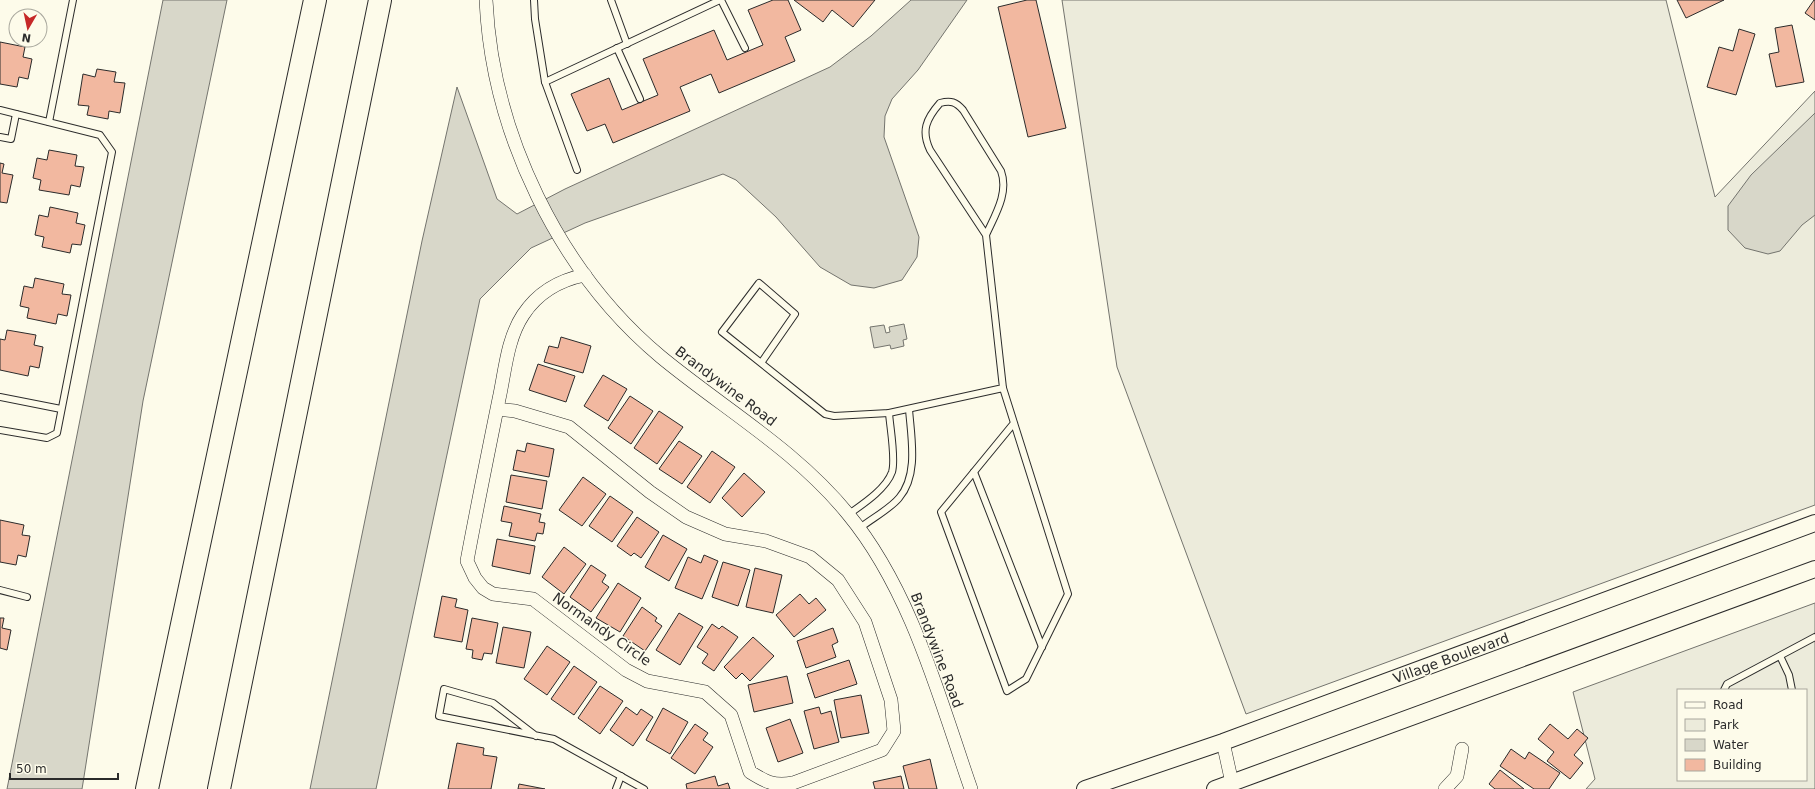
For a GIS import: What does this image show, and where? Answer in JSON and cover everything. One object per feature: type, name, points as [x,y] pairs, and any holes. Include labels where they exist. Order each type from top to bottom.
[{"type":"highway","points":[[147,789],[315,0]]},
{"type":"highway","points":[[219,789],[380,0]]},
{"type":"street","name":"Brandywine Road","points":[[486,0],[491,52],[511,133],[539,201],[561,239],[585,275],[624,320],[659,355],[787,452],[808,471],[849,514],[860,528],[887,571],[900,596],[917,636],[971,789]]},
{"type":"street","name":"Normandy Circle","points":[[497,409],[515,411],[569,427],[650,492],[686,517],[725,534],[766,541],[810,557],[838,580],[865,622],[891,700],[894,731],[882,750],[793,783],[780,785],[768,783],[750,772],[731,715],[705,692],[647,681],[626,670],[533,599],[492,594],[483,588],[475,578],[467,561],[497,409],[513,334],[523,315],[545,291],[564,281],[585,275]]},
{"type":"street","name":"Village Boulevard","points":[[1085,789],[1223,742],[1815,523]]},
{"type":"street","points":[[1215,789],[1234,787],[1815,569]]},
{"type":"street","points":[[1223,742],[1234,787]]},
{"type":"street","points":[[1445,789],[1457,776],[1462,749]]},
{"type":"lane","points":[[49,122],[73,0]]},
{"type":"lane","points":[[534,0],[535,19],[545,82],[577,170]]},
{"type":"lane","points":[[611,0],[626,44]]},
{"type":"lane","points":[[545,82],[721,0],[745,48]]},
{"type":"lane","points":[[617,48],[640,99]]},
{"type":"lane","points":[[986,236],[994,218],[1005,181],[1001,171],[972,122],[958,103],[947,101],[940,103],[926,125],[925,139],[930,150],[986,236],[1003,388],[1068,594],[1026,679],[1007,691],[941,512],[1014,423]]},
{"type":"lane","points":[[0,110],[100,135],[112,152],[57,433],[47,438],[0,430]]},
{"type":"lane","points":[[0,137],[11,139],[16,114]]},
{"type":"lane","points":[[760,363],[795,314],[759,283],[722,332],[760,363],[825,414],[834,416],[889,413],[1003,388]]},
{"type":"lane","points":[[0,397],[61,409]]},
{"type":"lane","points":[[860,528],[898,499],[906,486],[911,471],[909,409]]},
{"type":"lane","points":[[849,514],[878,493],[892,472],[893,449],[889,413]]},
{"type":"lane","points":[[974,472],[1042,647]]},
{"type":"lane","points":[[0,590],[27,597]]},
{"type":"lane","points":[[1726,687],[1815,637]]},
{"type":"lane","points":[[1780,656],[1789,675],[1792,689]]},
{"type":"lane","points":[[536,736],[493,703],[444,689],[439,716],[536,736],[554,739],[644,789]]},
{"type":"lane","points":[[616,789],[621,776]]},
{"type":"green space","points":[[1062,0],[1666,0],[1715,197],[1815,91],[1815,505],[1246,714],[1117,367]]},
{"type":"green space","points":[[1815,603],[1815,789],[1586,789],[1595,779],[1573,692]]},
{"type":"water","points":[[163,0],[227,0],[143,401],[82,789],[7,789]]},
{"type":"water","points":[[911,0],[967,0],[918,70],[892,99],[885,116],[884,137],[919,237],[917,257],[902,280],[874,288],[851,285],[820,267],[776,217],[736,180],[723,174],[585,223],[531,248],[480,299],[376,789],[310,789],[422,241],[457,87],[497,199],[517,214],[565,189],[830,67],[871,36]]},
{"type":"water","points":[[1815,113],[1815,215],[1802,225],[1780,251],[1768,254],[1745,248],[1728,230],[1728,206],[1751,175]]},
{"type":"water","points":[[904,324],[907,339],[903,340],[904,346],[891,349],[890,345],[874,348],[870,327],[884,325],[886,333],[890,332],[889,327]]},
{"type":"building","points":[[773,0],[788,0],[801,30],[785,37],[795,61],[719,93],[711,74],[680,87],[690,111],[613,143],[605,124],[587,131],[571,94],[609,78],[622,110],[658,95],[643,59],[714,30],[727,60],[763,45],[748,10]]},
{"type":"building","points":[[794,0],[875,0],[853,27],[832,10],[823,22]]},
{"type":"building","points":[[1027,0],[1036,0],[1066,128],[1028,137],[998,7]]},
{"type":"building","points":[[1677,0],[1724,0],[1686,18]]},
{"type":"building","points":[[1815,0],[1815,20],[1805,13]]},
{"type":"building","points":[[1792,25],[1804,82],[1776,87],[1769,54],[1779,52],[1775,28]]},
{"type":"building","points":[[1739,29],[1755,34],[1736,95],[1707,87],[1719,47],[1733,51]]},
{"type":"building","points":[[0,42],[8,44],[8,48],[25,48],[23,57],[32,59],[28,79],[19,77],[17,87],[0,84]]},
{"type":"building","points":[[97,69],[116,72],[114,82],[125,83],[120,113],[109,111],[108,119],[87,115],[89,106],[78,105],[83,74],[95,77]]},
{"type":"building","points":[[49,150],[77,155],[75,166],[84,167],[80,187],[71,185],[69,195],[39,190],[41,180],[33,178],[37,158],[47,160]]},
{"type":"building","points":[[0,163],[4,164],[2,173],[13,175],[7,203],[0,202]]},
{"type":"building","points":[[50,207],[78,213],[76,223],[85,225],[81,245],[72,244],[70,253],[42,247],[44,237],[35,235],[39,215],[48,217]]},
{"type":"building","points":[[35,278],[64,284],[62,294],[71,295],[67,316],[58,314],[56,324],[27,318],[29,308],[20,306],[24,286],[33,288]]},
{"type":"building","points":[[7,330],[36,335],[34,345],[43,347],[39,368],[30,366],[28,376],[0,370],[0,339],[5,340]]},
{"type":"building","points":[[561,337],[591,346],[583,373],[544,362],[549,346],[558,348]]},
{"type":"building","points":[[538,364],[575,376],[566,402],[529,390]]},
{"type":"building","points":[[603,375],[627,389],[608,421],[584,406]]},
{"type":"building","points":[[630,396],[653,411],[631,444],[608,428]]},
{"type":"building","points":[[659,411],[683,427],[657,464],[634,448]]},
{"type":"building","points":[[679,441],[702,456],[682,484],[659,469]]},
{"type":"building","points":[[527,443],[554,449],[549,477],[513,470],[517,450],[525,452]]},
{"type":"building","points":[[712,451],[735,467],[710,503],[687,487]]},
{"type":"building","points":[[744,473],[765,492],[742,517],[722,498]]},
{"type":"building","points":[[511,475],[547,481],[542,509],[506,502]]},
{"type":"building","points":[[583,477],[606,494],[582,526],[559,510]]},
{"type":"building","points":[[610,496],[633,512],[612,542],[589,526]]},
{"type":"building","points":[[504,506],[541,514],[539,522],[545,523],[543,534],[537,533],[535,541],[509,536],[512,523],[501,521]]},
{"type":"building","points":[[637,517],[659,532],[641,558],[634,553],[631,556],[617,546]]},
{"type":"building","points":[[0,520],[24,525],[22,535],[30,536],[26,557],[18,555],[16,565],[0,562]]},
{"type":"building","points":[[663,535],[687,549],[669,581],[645,567]]},
{"type":"building","points":[[497,539],[535,546],[530,574],[492,566]]},
{"type":"building","points":[[564,547],[586,564],[564,594],[542,577]]},
{"type":"building","points":[[704,555],[718,561],[702,599],[675,588],[688,557],[701,563]]},
{"type":"building","points":[[723,562],[750,570],[738,606],[712,597]]},
{"type":"building","points":[[591,565],[606,575],[602,582],[609,587],[591,612],[570,597]]},
{"type":"building","points":[[755,568],[782,575],[773,613],[746,607]]},
{"type":"building","points":[[618,583],[641,598],[620,632],[596,618]]},
{"type":"building","points":[[800,594],[809,604],[816,598],[826,610],[794,637],[776,615]]},
{"type":"building","points":[[442,596],[457,599],[455,607],[468,610],[462,642],[434,637]]},
{"type":"building","points":[[642,607],[657,618],[655,621],[662,626],[645,651],[623,636]]},
{"type":"building","points":[[679,613],[703,627],[680,665],[656,650]]},
{"type":"building","points":[[0,618],[4,618],[2,628],[11,630],[7,650],[0,648]]},
{"type":"building","points":[[472,618],[498,623],[492,654],[484,653],[482,660],[472,658],[473,650],[466,649]]},
{"type":"building","points":[[712,624],[719,629],[722,626],[738,637],[714,671],[702,663],[708,654],[697,647]]},
{"type":"building","points":[[503,627],[531,632],[524,668],[496,663]]},
{"type":"building","points":[[833,628],[838,642],[832,645],[836,657],[806,668],[797,641]]},
{"type":"building","points":[[753,637],[774,656],[750,681],[742,673],[736,679],[724,667]]},
{"type":"building","points":[[547,646],[570,662],[547,695],[524,679]]},
{"type":"building","points":[[849,660],[857,684],[815,698],[807,674]]},
{"type":"building","points":[[574,666],[597,682],[574,715],[551,699]]},
{"type":"building","points":[[787,676],[793,703],[754,712],[748,685]]},
{"type":"building","points":[[600,686],[623,701],[600,734],[578,718]]},
{"type":"building","points":[[861,695],[869,733],[841,738],[834,700]]},
{"type":"building","points":[[626,707],[637,715],[641,709],[653,717],[633,746],[610,730]]},
{"type":"building","points":[[819,707],[821,714],[831,711],[839,742],[814,749],[804,711]]},
{"type":"building","points":[[663,708],[688,722],[670,754],[646,740]]},
{"type":"building","points":[[790,719],[803,753],[778,762],[766,728]]},
{"type":"building","points":[[695,724],[708,733],[703,740],[713,747],[695,774],[671,758]]},
{"type":"building","points":[[1550,724],[1568,739],[1577,729],[1588,738],[1574,755],[1583,763],[1570,779],[1547,761],[1554,752],[1538,739]]},
{"type":"building","points":[[457,743],[484,748],[483,755],[497,757],[491,789],[448,789]]},
{"type":"building","points":[[1511,749],[1525,759],[1529,752],[1560,773],[1549,789],[1534,789],[1500,766]]},
{"type":"building","points":[[930,759],[937,789],[909,789],[903,766]]},
{"type":"building","points":[[1500,770],[1524,789],[1495,789],[1489,784]]},
{"type":"building","points":[[715,776],[718,786],[728,783],[730,789],[687,789],[686,784]]},
{"type":"building","points":[[901,776],[904,789],[875,789],[873,782]]},
{"type":"building","points":[[519,784],[545,789],[518,789]]}]
